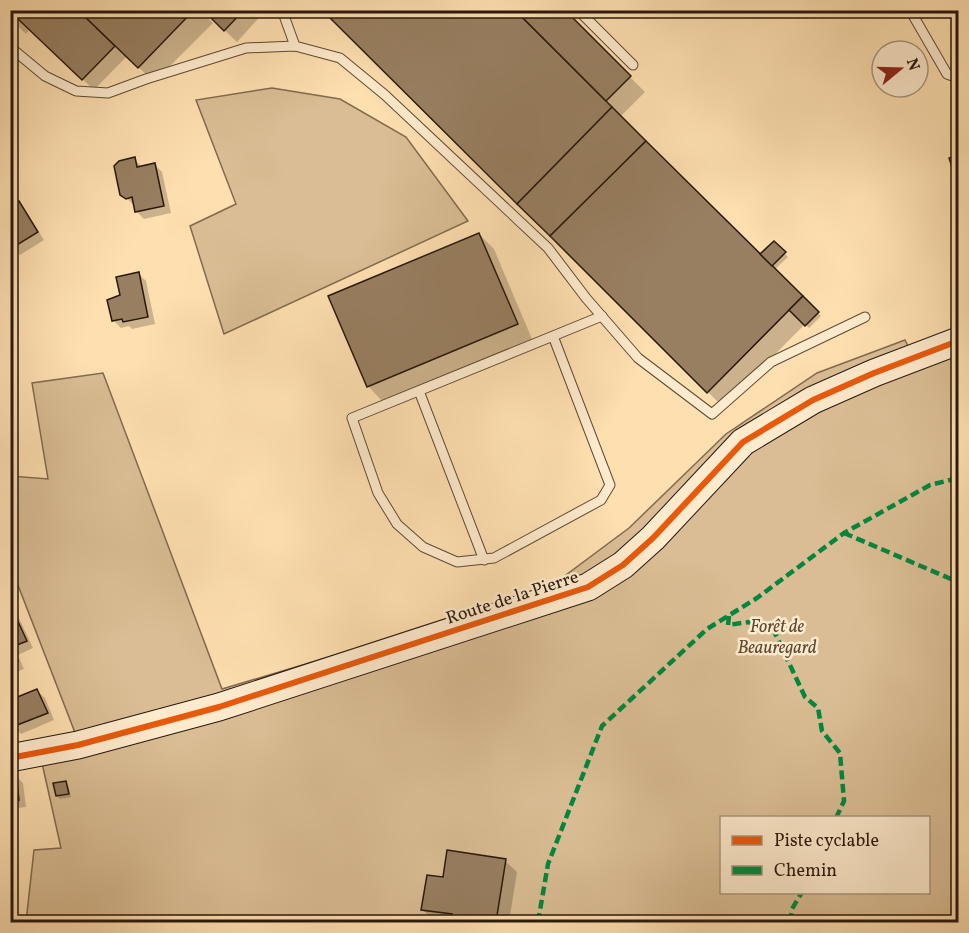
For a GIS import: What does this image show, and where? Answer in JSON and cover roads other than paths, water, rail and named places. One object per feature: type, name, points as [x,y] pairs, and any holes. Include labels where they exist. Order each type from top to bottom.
[{"type":"street","name":"Route de la Pierre","points":[[10,758],[78,745],[219,706],[588,588],[623,565],[653,538],[743,442],[813,400],[874,373],[958,341]]},
{"type":"lane","points":[[282,10],[295,46]]},
{"type":"lane","points":[[578,10],[633,65]]},
{"type":"lane","points":[[910,10],[947,74],[958,78]]},
{"type":"lane","points":[[10,47],[45,76],[76,91],[108,93],[246,48],[295,46],[340,58],[385,95],[548,248],[638,358],[712,414],[771,362],[865,317]]},
{"type":"lane","points":[[553,336],[610,485],[601,500],[494,558],[457,562],[423,547],[397,524],[378,493],[352,418],[602,316]]},
{"type":"lane","points":[[419,391],[484,560]]},
{"type":"park label","name":"Forêt de Beauregard","points":[[777,636]]}]
